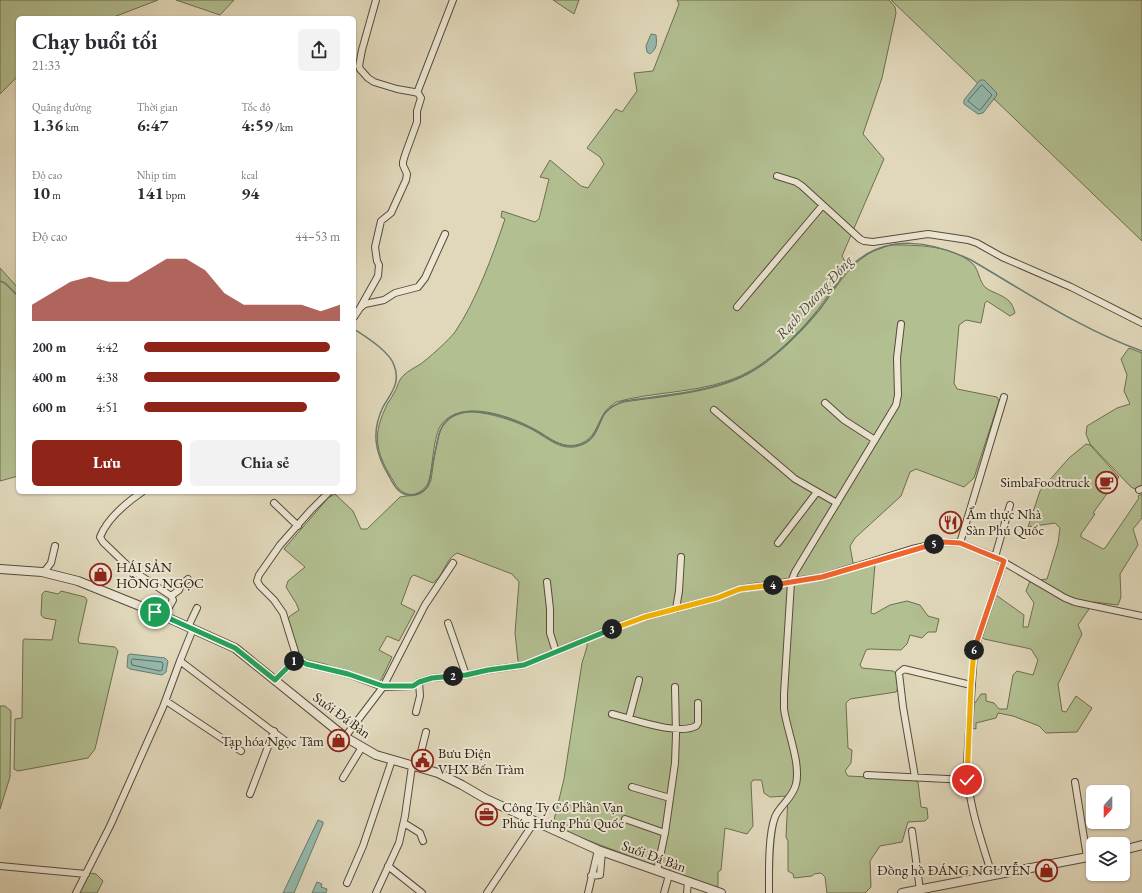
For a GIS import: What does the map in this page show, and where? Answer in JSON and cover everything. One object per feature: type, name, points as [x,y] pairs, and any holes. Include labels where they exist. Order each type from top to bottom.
[{"type":"street","points":[[356,314],[378,276],[379,265],[375,247],[381,221],[391,213],[406,180],[407,174],[403,162],[417,122],[417,111],[421,98],[421,96],[417,93],[374,82],[360,69],[359,66],[362,50],[376,0]]},
{"type":"street","points":[[417,93],[452,0]]},
{"type":"street","points":[[777,176],[796,182],[802,186],[822,206],[864,242],[928,234],[968,240],[977,243],[1002,257],[1071,287],[1142,323]]},
{"type":"street","points":[[737,307],[822,206]]},
{"type":"street","points":[[360,308],[364,304],[384,300],[395,293],[418,287],[425,278],[445,234]]},
{"type":"street","points":[[769,893],[771,831],[778,811],[793,792],[797,776],[784,710],[791,582],[795,572],[897,402],[897,358],[902,324]]},
{"type":"street","points":[[960,543],[1004,397]]},
{"type":"street","points":[[825,403],[844,420],[875,440]]},
{"type":"street","points":[[714,410],[795,479],[837,503]]},
{"type":"street","points":[[778,543],[817,492]]},
{"type":"street","points":[[140,494],[114,516],[103,530],[100,537],[103,542],[132,570],[171,596],[173,600],[172,604],[164,616]]},
{"type":"street","points":[[327,494],[280,546],[259,575],[257,581],[274,600],[283,613],[297,658],[306,664],[348,674],[383,686],[413,686],[419,682],[432,678],[466,675],[524,665],[623,624],[717,598],[740,589],[822,577],[930,544],[944,542],[960,543],[1004,561],[1065,598],[1075,602],[1142,616]]},
{"type":"street","points":[[274,503],[298,526]]},
{"type":"street","points":[[995,557],[1010,505]]},
{"type":"street","points":[[44,572],[51,563],[55,546]]},
{"type":"street","points":[[676,609],[679,591],[681,557]]},
{"type":"street","points":[[992,875],[976,823],[967,780],[974,651],[1004,561]]},
{"type":"street","points":[[345,737],[383,686],[425,605],[453,563]]},
{"type":"street","name":"Suối Đá Bàn","points":[[0,569],[44,572],[78,582],[191,628],[235,648],[345,737],[376,755],[438,773],[486,799],[600,850],[721,893]]},
{"type":"street","points":[[171,596],[179,590],[181,585],[188,579]]},
{"type":"street","points":[[547,582],[550,609],[550,633],[556,652]]},
{"type":"street","points":[[76,893],[110,826],[166,701],[197,608]]},
{"type":"street","points":[[448,623],[466,675]]},
{"type":"street","points":[[275,680],[297,658]]},
{"type":"street","points":[[180,661],[288,743]]},
{"type":"street","points":[[915,777],[903,707],[899,673],[904,669],[971,685]]},
{"type":"street","points":[[629,718],[639,680]]},
{"type":"street","points":[[416,712],[420,696],[419,682]]},
{"type":"street","points":[[657,871],[665,833],[675,763],[675,687]]},
{"type":"street","points":[[166,701],[241,751]]},
{"type":"street","points":[[612,714],[663,727],[676,729],[693,728],[696,726],[698,703]]},
{"type":"street","points":[[250,794],[274,731]]},
{"type":"street","points":[[376,893],[399,843],[415,767],[426,732]]},
{"type":"street","points":[[343,778],[362,747]]},
{"type":"street","points":[[347,883],[363,846],[392,760]]},
{"type":"street","points":[[868,775],[967,780]]},
{"type":"street","points":[[1075,782],[1086,837]]},
{"type":"street","points":[[632,787],[670,798]]},
{"type":"street","points":[[625,819],[665,833]]},
{"type":"street","points":[[487,893],[535,821]]},
{"type":"street","points":[[404,823],[420,833],[423,841]]},
{"type":"street","points":[[912,831],[920,890]]},
{"type":"street","points":[[1130,848],[1142,845]]},
{"type":"street","points":[[588,893],[591,876],[600,875],[600,850]]},
{"type":"street","points":[[902,893],[1086,857]]},
{"type":"street","points":[[0,866],[86,874]]},
{"type":"street","points":[[388,866],[422,893]]},
{"type":"street","points":[[664,893],[669,875]]},
{"type":"street","points":[[687,893],[688,882]]},
{"type":"green space","points":[[0,0],[158,0],[116,16],[16,16],[16,78],[0,94]]},
{"type":"green space","points":[[176,0],[234,0],[220,15]]},
{"type":"green space","points":[[553,0],[579,0],[574,14]]},
{"type":"green space","points":[[677,0],[889,0],[895,7],[896,13],[882,78],[863,134],[884,159],[842,256],[847,265],[847,269],[819,308],[789,341],[766,361],[740,376],[700,388],[644,396],[616,402],[603,415],[590,437],[582,443],[576,445],[564,445],[524,424],[499,415],[473,411],[460,412],[450,417],[441,425],[435,443],[430,479],[427,485],[418,493],[408,494],[403,492],[398,488],[384,464],[380,455],[377,438],[378,429],[386,407],[400,379],[444,344],[463,320],[477,292],[495,247],[505,219],[501,217],[502,211],[535,222],[539,219],[549,179],[540,177],[550,160],[581,186],[588,188],[604,164],[600,157],[587,148],[616,109],[622,112],[637,91],[634,73],[653,71],[679,4]]},
{"type":"green space","points":[[891,0],[1142,0],[1142,241]]},
{"type":"green space","points":[[890,245],[934,247],[955,253],[965,258],[977,269],[982,283],[986,288],[1008,300],[1014,308],[1015,313],[1010,316],[987,301],[985,303],[981,323],[966,320],[959,325],[954,383],[957,389],[997,397],[999,401],[974,478],[964,487],[916,469],[910,472],[901,496],[855,538],[850,546],[853,563],[875,564],[871,613],[874,614],[890,605],[907,601],[920,605],[928,616],[939,619],[936,632],[928,632],[922,638],[910,635],[907,644],[901,650],[866,650],[860,665],[862,668],[893,671],[897,674],[898,688],[896,692],[850,699],[846,703],[848,748],[852,750],[851,763],[845,771],[848,776],[911,779],[918,782],[921,807],[927,808],[928,818],[925,821],[908,822],[902,842],[880,846],[870,861],[871,887],[865,893],[827,893],[825,877],[821,873],[814,874],[812,876],[794,878],[793,874],[788,871],[788,841],[786,837],[788,796],[770,797],[764,793],[761,780],[753,780],[751,783],[753,826],[747,834],[725,828],[721,870],[718,872],[718,886],[713,888],[561,830],[553,824],[564,779],[582,663],[587,647],[587,637],[521,664],[518,661],[515,633],[519,582],[512,574],[457,553],[450,559],[440,576],[433,583],[414,575],[411,577],[401,604],[415,611],[399,641],[387,636],[379,650],[392,657],[381,680],[377,682],[325,664],[307,660],[298,654],[288,619],[299,610],[286,587],[288,581],[305,567],[284,549],[328,498],[335,494],[353,511],[361,529],[367,529],[400,497],[415,495],[425,490],[431,480],[438,437],[443,426],[449,419],[460,414],[478,412],[509,420],[533,430],[552,442],[563,446],[574,447],[591,439],[597,431],[604,415],[610,408],[618,404],[704,390],[719,386],[748,374],[776,355],[803,329],[853,266],[870,253]]},
{"type":"green space","points":[[0,268],[16,286],[16,477],[0,481]]},
{"type":"green space","points":[[1129,348],[1142,353],[1142,487],[1135,489],[1131,487],[1090,444],[1086,434],[1087,426],[1117,408],[1130,404],[1124,391],[1127,375],[1121,359]]},
{"type":"green space","points":[[1086,444],[1090,445],[1119,477],[1093,513],[1095,514],[1081,534],[1081,537],[1103,549],[1105,548],[1139,498],[1138,496],[1142,494],[1142,518],[1133,529],[1138,545],[1120,574],[1121,597],[1118,605],[1094,602],[1078,625],[1082,634],[1058,684],[1062,711],[1066,712],[1076,696],[1092,708],[1077,732],[1046,733],[1039,726],[1013,716],[998,713],[996,718],[976,723],[976,729],[971,728],[971,704],[975,703],[981,694],[986,694],[986,701],[994,703],[999,709],[1007,709],[1013,675],[1017,671],[1033,675],[1038,660],[1031,649],[984,639],[981,636],[992,600],[996,595],[1024,615],[1023,627],[1028,627],[1034,603],[1026,591],[1030,581],[1047,579],[1058,543],[1060,528],[1055,523],[1028,527],[1040,491],[1069,458]]},
{"type":"green space","points":[[45,591],[58,594],[61,591],[85,597],[87,600],[78,640],[79,643],[115,647],[118,651],[95,749],[88,758],[18,771],[14,769],[15,719],[22,718],[23,641],[24,639],[52,640],[56,620],[44,618],[41,615],[42,594]]},
{"type":"green space","points":[[0,706],[5,706],[11,711],[10,777],[0,809]]},
{"type":"green space","points":[[89,873],[96,874],[103,881],[97,893],[79,893]]},
{"type":"water","points":[[651,34],[656,35],[656,44],[654,50],[650,54],[647,52],[646,46]]},
{"type":"water","points":[[980,80],[984,80],[996,92],[997,95],[983,113],[978,114],[964,104],[964,100]]},
{"type":"water","points":[[128,655],[165,658],[168,661],[166,672],[162,675],[130,669],[127,667]]},
{"type":"water","points":[[318,820],[323,822],[323,824],[294,893],[283,893]]},
{"type":"water","points":[[317,882],[322,884],[321,887],[327,889],[326,893],[312,893]]},
{"type":"waterway","name":"Rạch Dương Đông","points":[[356,330],[371,340],[387,355],[396,371],[396,383],[379,416],[376,442],[380,459],[394,485],[398,490],[407,495],[419,494],[428,486],[440,431],[445,422],[451,417],[459,413],[469,412],[492,414],[525,425],[563,445],[574,446],[587,442],[591,439],[604,414],[618,403],[716,386],[751,372],[766,362],[801,330],[820,309],[843,275],[852,265],[866,255],[880,248],[895,244],[910,243],[925,245],[956,253],[971,260],[1076,321],[1142,351]]},
{"type":"waterway","name":"Rạch Dương Đông","points":[[0,281],[5,283],[16,294]]},
{"type":"place","name":"SimbaFoodtruck","points":[[1106,482]]},
{"type":"place","name":"Ẩm thực Nhà Sàn Phú Quốc","points":[[950,522]]},
{"type":"place","name":"HÁI SẢN HỒNG NGỌC","points":[[101,575]]},
{"type":"place","name":"Tạp hóa Ngọc Tâm","points":[[339,741]]},
{"type":"place","name":"Bưu Điện VHX Bến Tràm","points":[[423,761]]},
{"type":"place","name":"Công Ty Cổ Phần Vạn Phúc Hưng Phú Quốc","points":[[486,815]]},
{"type":"place","name":"Đồng hồ ĐÁNG NGUYỄN","points":[[1046,870]]},
{"type":"route","points":[[155,612],[235,648],[275,680],[297,658],[306,664],[348,674],[383,686],[413,686],[419,682],[432,678],[466,675],[524,665],[616,627],[645,617],[717,598],[740,589],[822,577],[930,544],[944,542],[960,543],[1004,561],[974,651],[967,780]]}]
